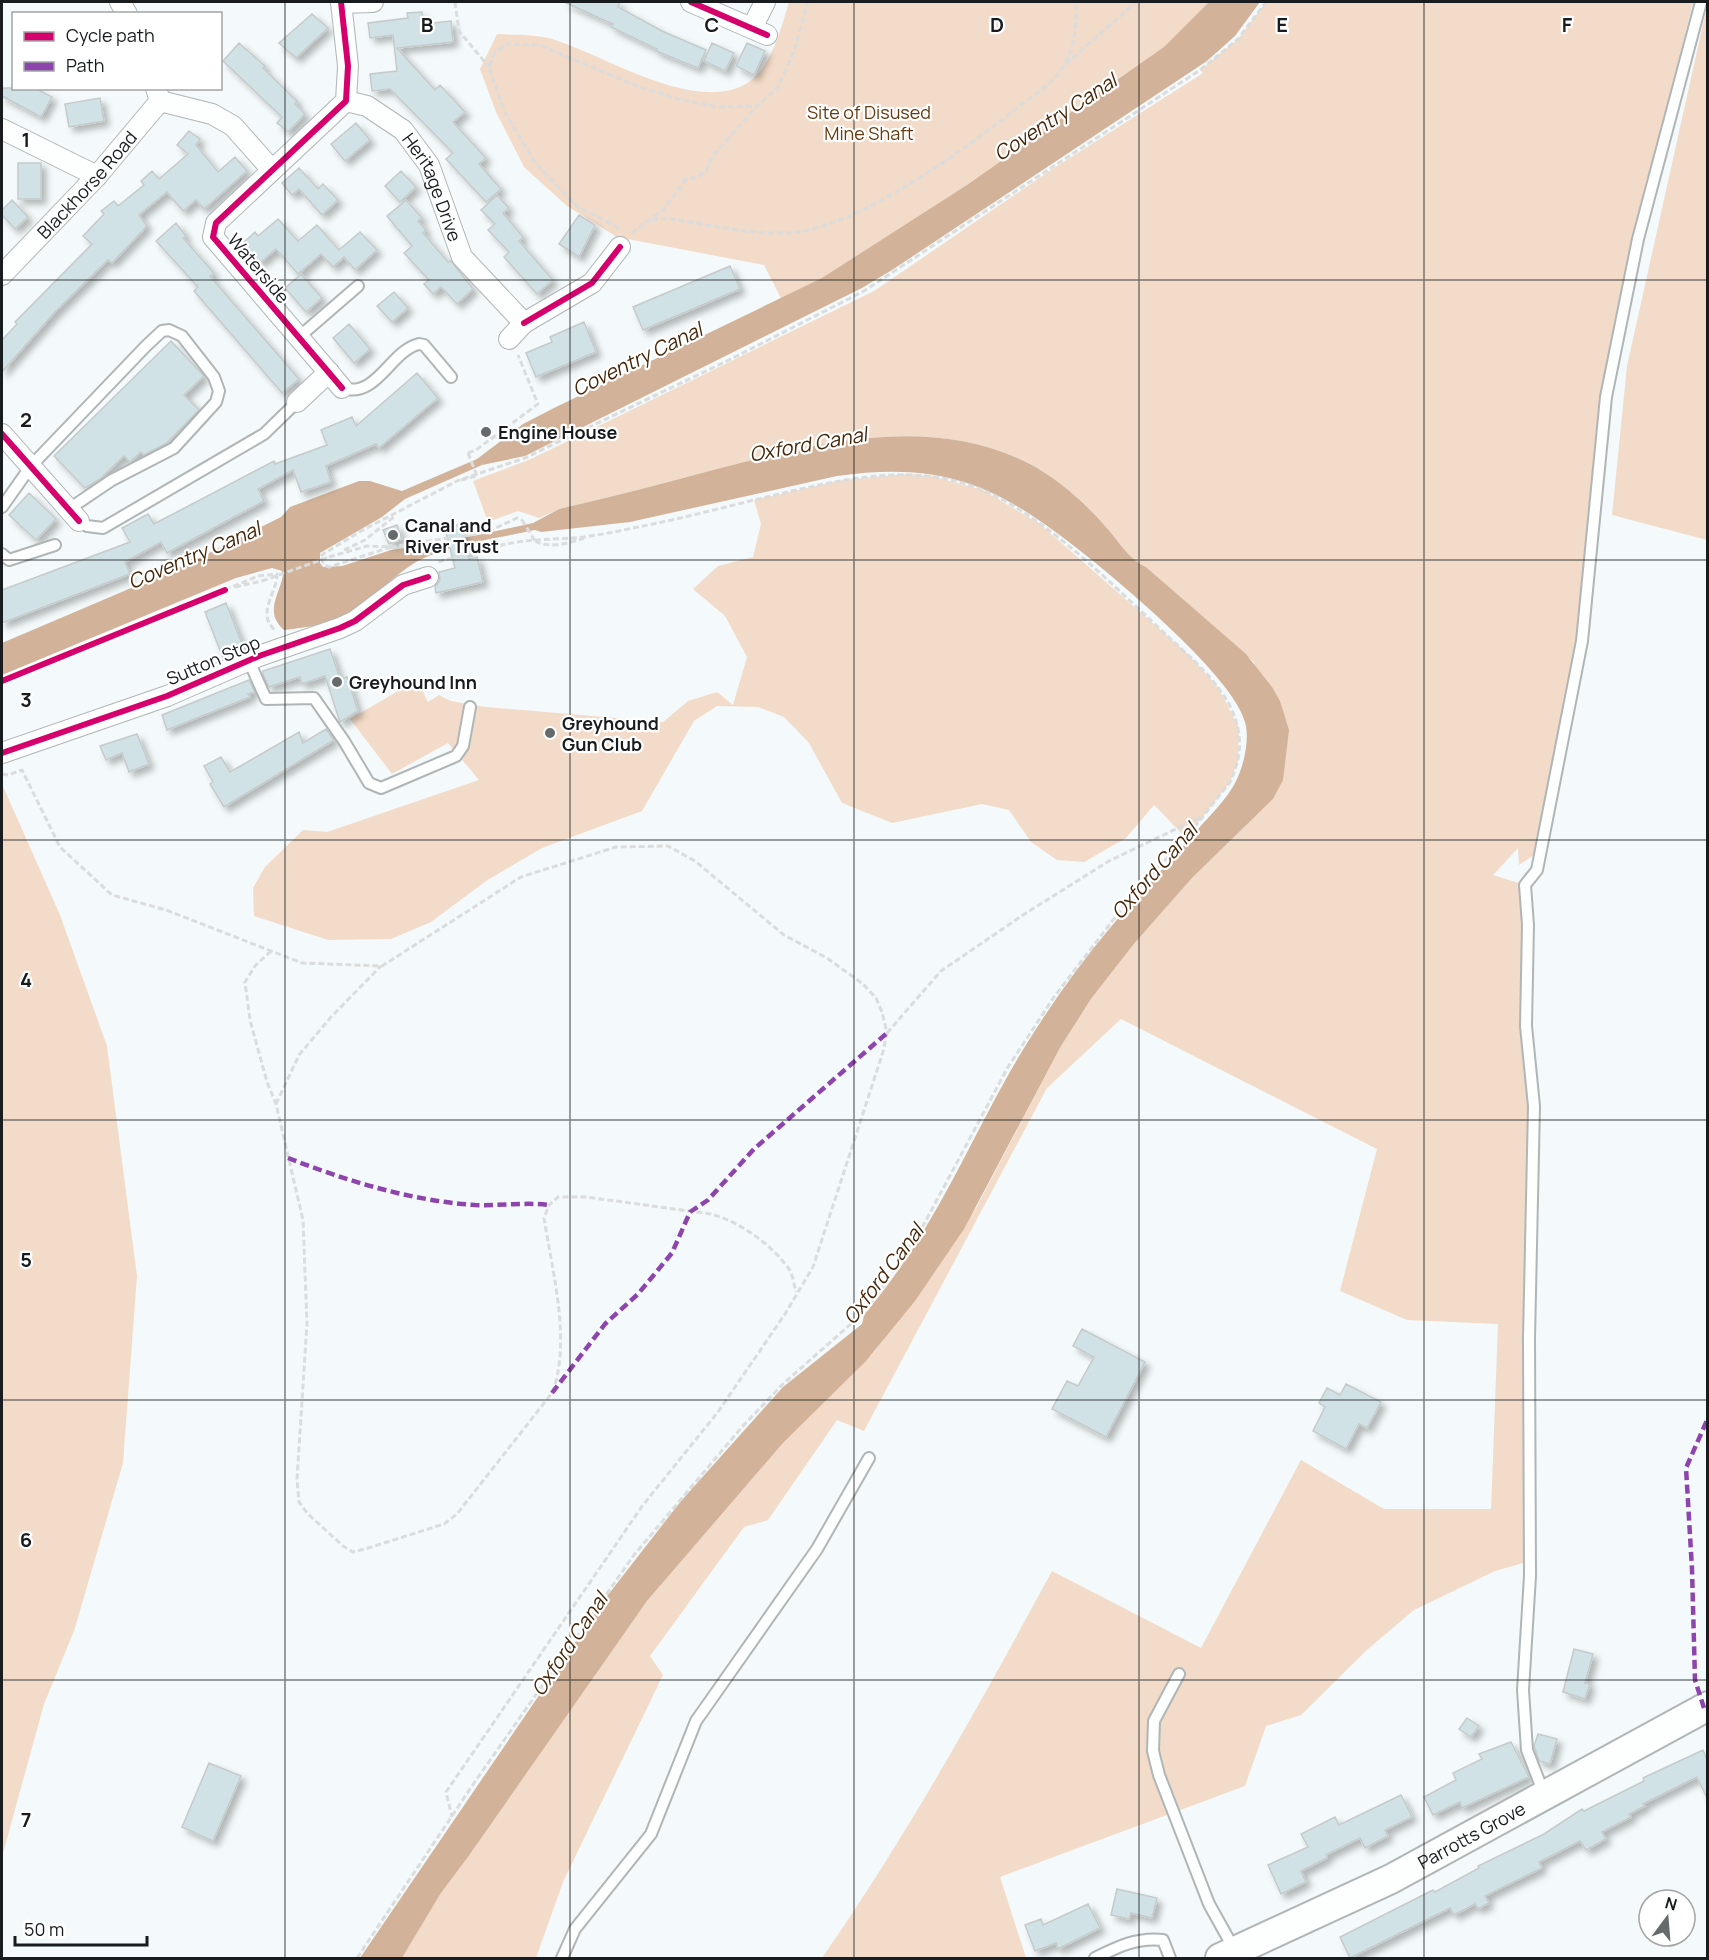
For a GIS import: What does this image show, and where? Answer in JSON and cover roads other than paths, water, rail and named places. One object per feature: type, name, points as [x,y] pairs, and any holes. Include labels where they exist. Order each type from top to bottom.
[{"type":"main road","name":"Parrotts Grove","points":[[1229,1955],[1390,1879],[1707,1706]]},
{"type":"street","points":[[158,95],[212,114],[233,126],[272,170],[346,101],[348,66],[341,2],[373,2]]},
{"type":"street","points":[[691,2],[760,32],[765,2]]},
{"type":"street","name":"Blackhorse Road","points":[[2,275],[97,176],[158,95]]},
{"type":"street","name":"Heritage Drive","points":[[346,101],[367,106],[403,130],[429,165],[462,257],[524,323]]},
{"type":"street","points":[[2,129],[97,176]]},
{"type":"street","name":"Waterside","points":[[272,170],[216,223],[213,237],[342,388]]},
{"type":"street","points":[[509,339],[524,323],[592,283],[626,240]]},
{"type":"street","points":[[297,402],[328,372]]},
{"type":"street","points":[[2,434],[74,515]]},
{"type":"street","name":"Sutton Stop","points":[[2,753],[167,696],[249,661],[355,621],[403,585],[432,569]]},
{"type":"lane","points":[[1545,1794],[1527,1750],[1523,1690],[1530,1561],[1528,1338],[1534,1106],[1526,1026],[1528,925],[1526,885],[1537,870],[1582,641],[1606,397],[1638,239],[1701,2]]},
{"type":"lane","points":[[299,337],[358,286]]},
{"type":"lane","points":[[2,507],[31,466],[162,331],[169,330],[182,336],[214,377],[219,391],[216,402],[174,448],[112,480],[74,515],[87,526],[103,528],[264,434],[297,402]]},
{"type":"lane","points":[[342,388],[351,391],[369,385],[419,344],[424,345],[451,377]]},
{"type":"lane","points":[[2,554],[9,560],[55,545]]},
{"type":"lane","points":[[249,661],[266,699],[314,698],[344,741],[369,783],[381,788],[456,756],[463,746],[470,708]]},
{"type":"lane","points":[[562,1959],[575,1929],[651,1834],[696,1721],[817,1549],[869,1458]]},
{"type":"lane","points":[[1179,1674],[1154,1721],[1153,1751],[1159,1775],[1229,1955]]},
{"type":"lane","points":[[1095,1959],[1117,1947],[1150,1939],[1163,1940],[1170,1959]]},
{"type":"place","name":"Engine House","points":[[486,432]]},
{"type":"place","name":"Canal and River Trust","points":[[393,535]]},
{"type":"place","name":"Greyhound Inn","points":[[337,682]]},
{"type":"place","name":"Greyhound Gun Club","points":[[550,733]]},
{"type":"park label","name":"Site of Disused Mine Shaft","points":[[869,122]]},
{"type":"water label","name":"Coventry Canal","points":[[1055,117]]},
{"type":"water label","name":"Coventry Canal","points":[[637,359]]},
{"type":"water label","name":"Oxford Canal","points":[[808,444]]},
{"type":"water label","name":"Coventry Canal","points":[[194,555]]},
{"type":"water label","name":"Oxford Canal","points":[[1154,871]]},
{"type":"water label","name":"Oxford Canal","points":[[883,1274]]},
{"type":"water label","name":"Oxford Canal","points":[[569,1644]]}]
